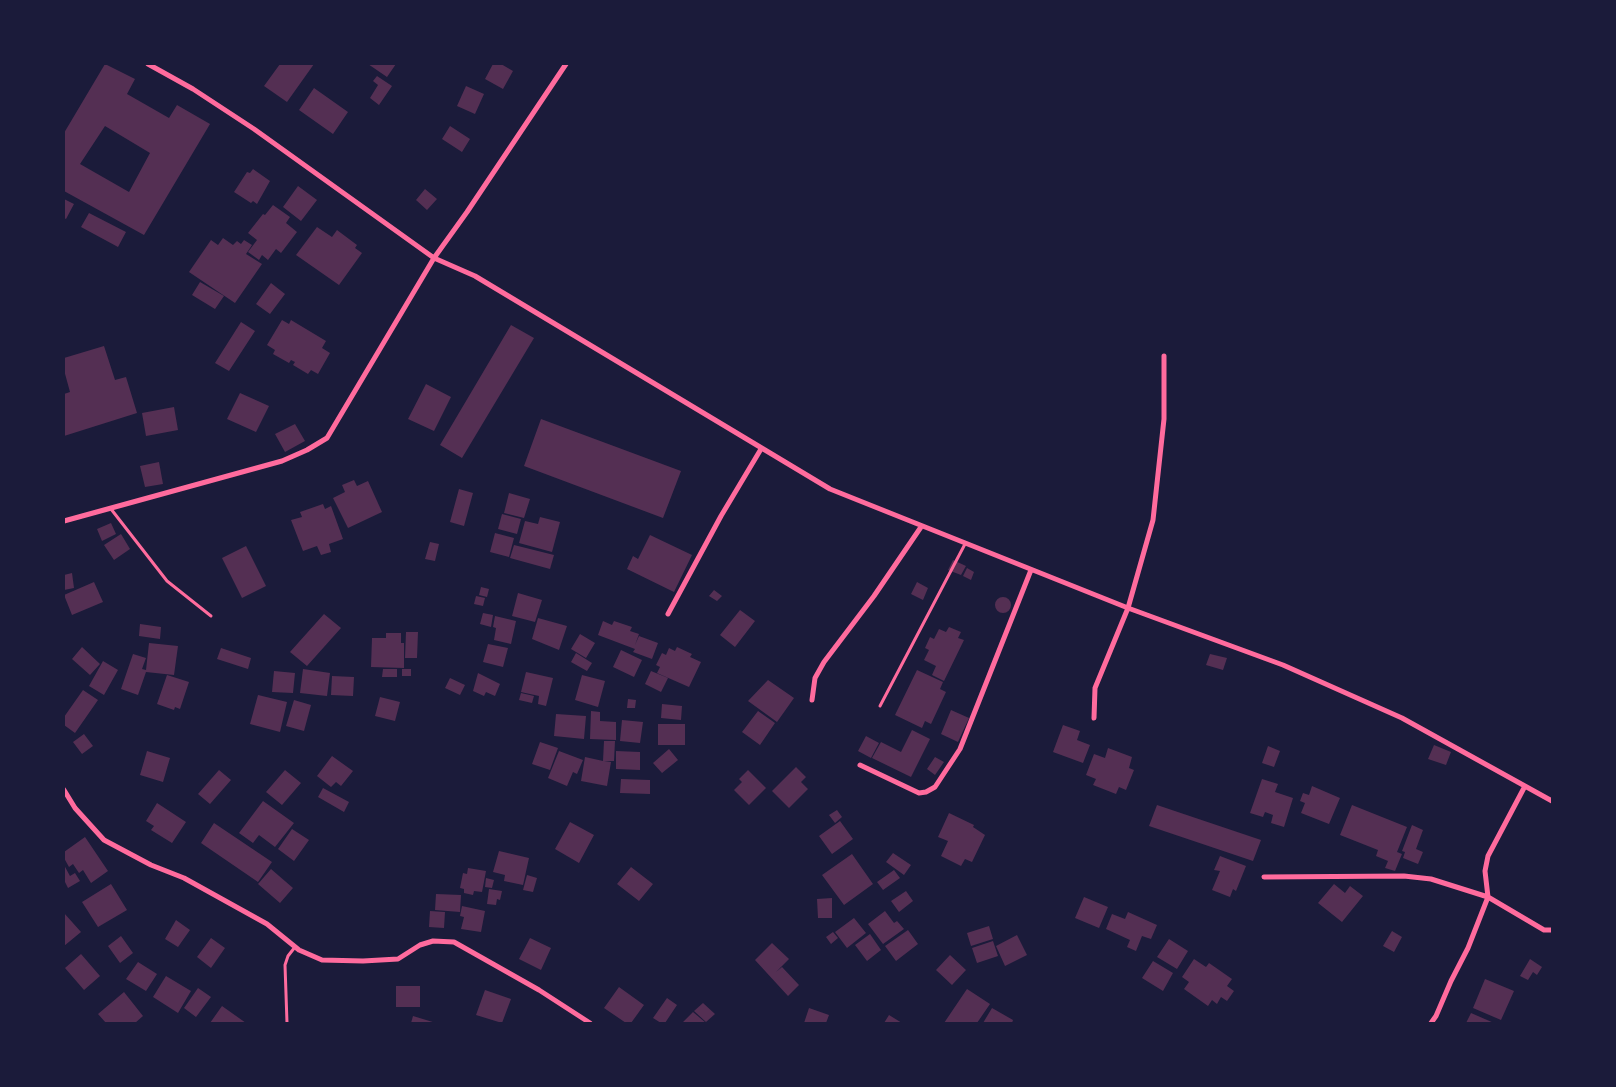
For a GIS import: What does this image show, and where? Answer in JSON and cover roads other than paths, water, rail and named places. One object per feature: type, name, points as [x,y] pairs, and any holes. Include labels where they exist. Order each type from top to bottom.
[{"type":"street","points":[[148,64],[193,89],[246,124],[434,258],[475,276],[830,489],[921,527],[1128,608],[1283,665],[1402,718],[1552,801]]},
{"type":"street","points":[[64,521],[282,461],[307,450],[327,438],[434,258],[566,64]]},
{"type":"street","points":[[1094,718],[1095,688],[1128,608],[1153,520],[1164,419],[1164,356]]},
{"type":"street","points":[[668,614],[720,516],[761,449]]},
{"type":"street","points":[[812,700],[815,678],[824,662],[874,596],[921,527]]},
{"type":"street","points":[[860,765],[918,793],[926,792],[935,787],[960,748],[1031,570]]},
{"type":"street","points":[[1431,1023],[1436,1016],[1450,981],[1468,948],[1488,897],[1485,871],[1488,856],[1525,786]]},
{"type":"street","points":[[64,790],[75,808],[104,840],[214,894],[267,924],[295,947],[322,960],[363,961],[398,959],[420,945],[433,941],[454,942],[539,990],[590,1023]]},
{"type":"street","points":[[1264,877],[1404,876],[1431,879],[1488,897],[1544,930],[1552,930]]},
{"type":"lane","points":[[111,508],[167,581],[211,616]]},
{"type":"lane","points":[[880,706],[965,544]]},
{"type":"lane","points":[[287,1023],[285,965],[288,956],[295,947]]}]
